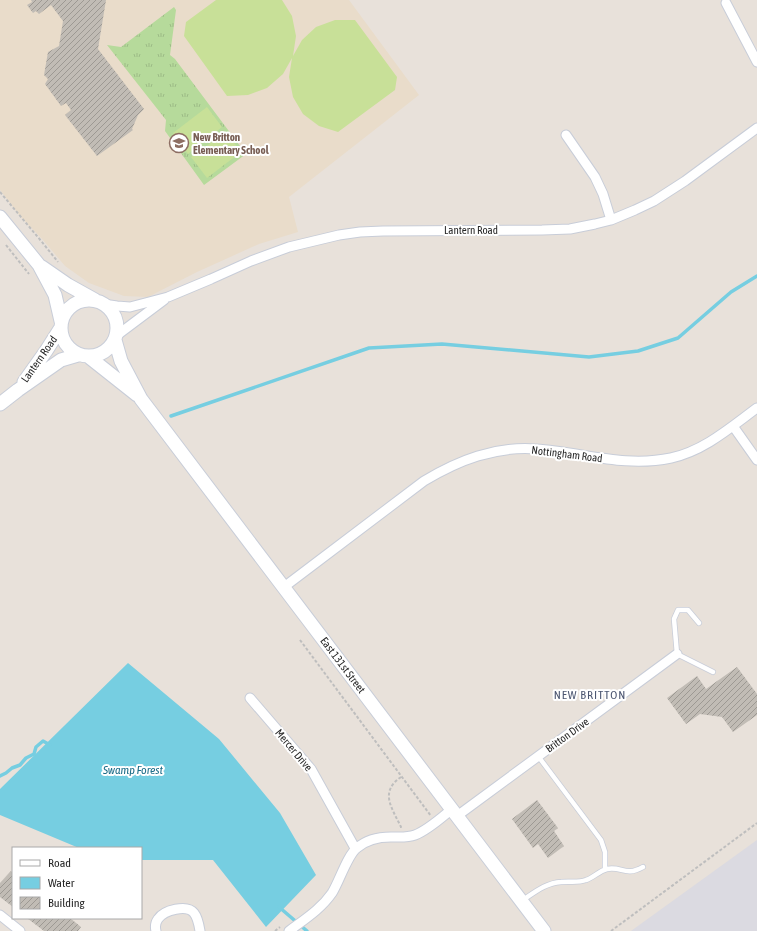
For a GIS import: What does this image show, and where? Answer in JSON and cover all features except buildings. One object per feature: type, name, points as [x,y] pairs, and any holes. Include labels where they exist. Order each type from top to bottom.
[{"type":"street","points":[[726,3],[757,62]]},
{"type":"street","name":"Lantern Road","points":[[100,302],[130,307],[168,297],[251,261],[290,247],[339,235],[384,230],[570,229],[596,224],[611,220],[654,201],[685,181],[757,128]]},
{"type":"street","points":[[566,135],[595,177],[603,194],[611,220]]},
{"type":"street","points":[[0,217],[39,265],[55,295],[63,340],[69,349],[83,356],[99,355],[108,349],[116,338],[117,326],[115,317],[110,309],[68,285],[39,265]]},
{"type":"street","name":"Lantern Road","points":[[116,338],[135,321],[168,297]]},
{"type":"street","points":[[61,325],[66,311],[75,303],[86,300],[100,302]]},
{"type":"street","name":"Lantern Road","points":[[18,390],[46,351],[61,325]]},
{"type":"street","name":"East 131st Street","points":[[116,338],[121,361],[141,399],[544,931]]},
{"type":"street","name":"Lantern Road","points":[[0,404],[61,360],[83,356]]},
{"type":"street","name":"East 131st Street","points":[[83,356],[141,399]]},
{"type":"street","name":"Nottingham Road","points":[[284,587],[424,480],[461,462],[483,454],[522,449],[555,451],[638,462],[672,458],[703,446],[757,408]]},
{"type":"street","points":[[733,426],[757,460]]},
{"type":"street","name":"Britton Drive","points":[[355,848],[364,843],[382,837],[406,837],[422,832],[435,822],[455,812],[538,756],[677,654]]},
{"type":"street","name":"Mercer Drive","points":[[250,698],[311,769],[355,848]]},
{"type":"street","points":[[289,931],[326,902],[333,892],[355,848]]},
{"type":"street","points":[[156,931],[155,926],[158,919],[162,915],[178,909],[188,909],[195,915],[200,931]]},
{"type":"street","points":[[0,915],[20,931]]},
{"type":"lane","points":[[699,623],[688,610],[678,610],[674,619],[677,654],[713,672]]},
{"type":"lane","points":[[538,756],[601,840],[606,852],[605,869]]},
{"type":"lane","points":[[522,901],[548,884],[585,881],[605,869],[611,868],[627,872],[643,867]]},
{"type":"path","points":[[0,192],[62,267]]},
{"type":"path","points":[[5,244],[30,275]]},
{"type":"path","points":[[300,640],[435,822]]},
{"type":"path","points":[[611,931],[757,823]]},
{"type":"shaded area","name":"New Britton Elementary School","points":[[0,0],[349,0],[419,95],[289,197],[298,232],[259,244],[197,272],[148,297],[124,296],[89,283],[65,266],[20,216],[0,190]]},
{"type":"shaded area","points":[[757,840],[757,931],[631,931]]},
{"type":"green space","points":[[216,0],[282,0],[292,16],[296,36],[293,56],[302,40],[316,27],[335,20],[355,20],[397,77],[395,90],[338,132],[319,126],[303,114],[293,97],[289,77],[292,58],[283,74],[267,88],[248,95],[227,96],[184,36],[186,22]]},
{"type":"green space","points":[[174,7],[176,10],[170,55],[175,59],[246,154],[204,185],[165,131],[166,120],[107,45],[121,47]]},
{"type":"green space","points":[[207,107],[222,127],[188,154],[173,133]]},
{"type":"green space","points":[[226,132],[241,152],[207,178],[191,157]]},
{"type":"water","name":"Swamp Forest","points":[[128,663],[219,739],[280,813],[316,875],[266,927],[213,860],[142,860],[142,847],[77,847],[0,815],[0,789]]},
{"type":"waterway","points":[[171,416],[369,348],[442,344],[589,357],[638,351],[678,338],[731,292],[757,276]]},
{"type":"waterway","points":[[0,776],[12,768],[20,765],[26,758],[34,754],[36,747],[43,741],[50,745]]},
{"type":"waterway","points":[[279,907],[307,931]]},
{"type":"place","name":"New Britton Elementary School","points":[[179,143]]},
{"type":"district","name":"NEW BRITTON","points":[[590,695]]}]
